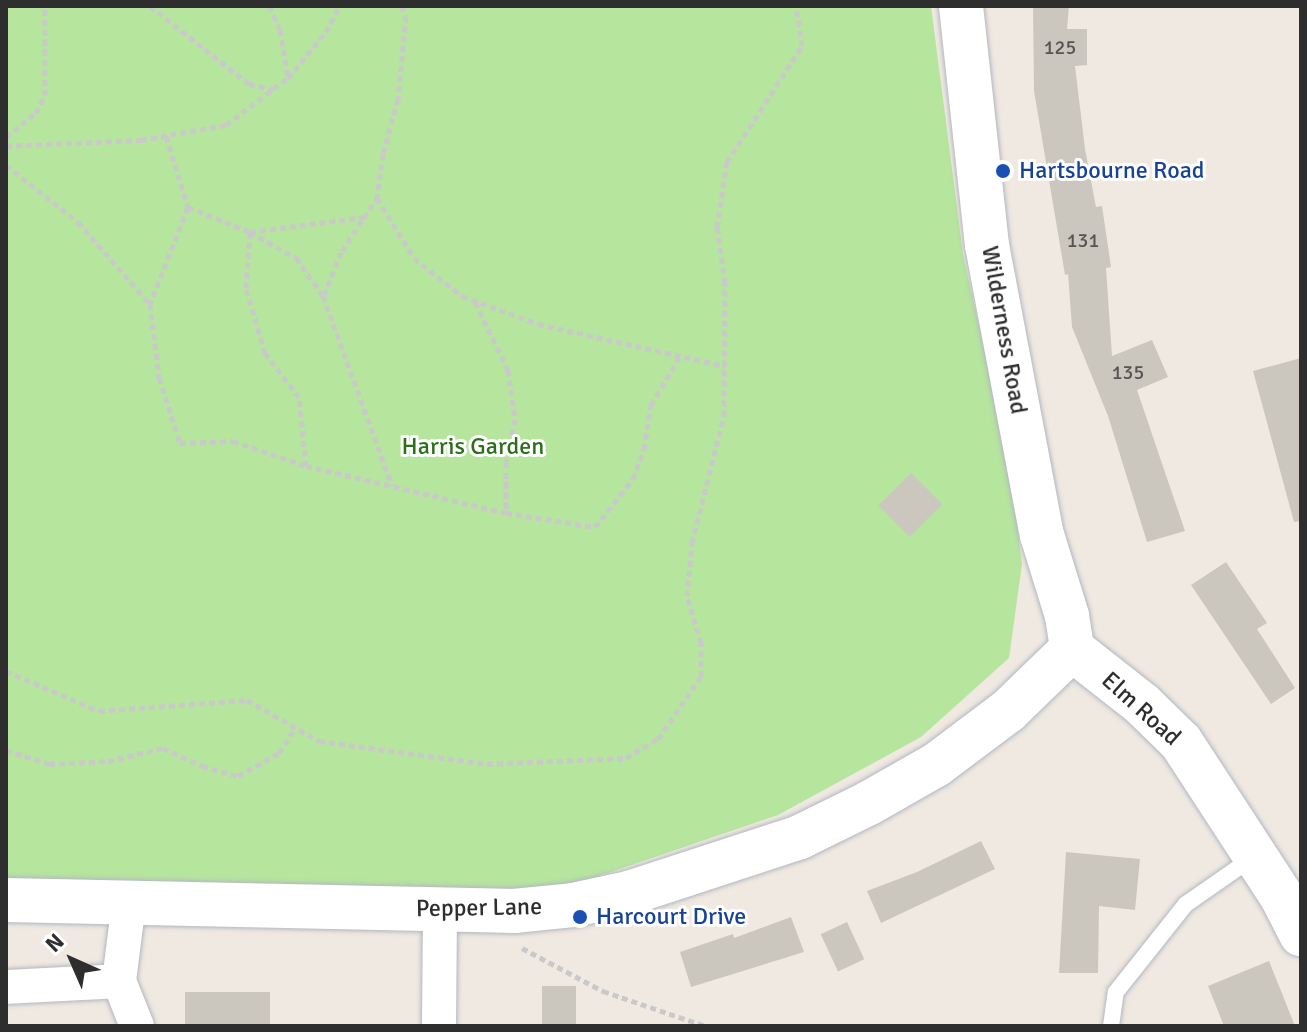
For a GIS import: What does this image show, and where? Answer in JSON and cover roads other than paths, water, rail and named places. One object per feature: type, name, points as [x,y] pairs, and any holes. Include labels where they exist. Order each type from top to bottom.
[{"type":"street","name":"Wilderness Road","points":[[961,6],[987,245],[1042,535],[1067,616],[1072,649]]},
{"type":"street","name":"Elm Road","points":[[1072,649],[1142,704],[1181,742],[1256,856],[1301,934]]},
{"type":"street","name":"Pepper Lane","points":[[6,900],[514,911],[573,905],[684,877],[800,837],[936,765],[1008,711],[1072,649]]},
{"type":"street","points":[[129,902],[119,981],[137,1026]]},
{"type":"street","points":[[439,1026],[440,910]]},
{"type":"street","points":[[6,987],[119,981]]},
{"type":"lane","points":[[1111,1026],[1116,992],[1186,904],[1256,856]]},
{"type":"place","name":"Hartsbourne Road","points":[[1003,171]]},
{"type":"place","name":"Harcourt Drive","points":[[580,917]]},
{"type":"park label","name":"Harris Garden","points":[[473,447]]}]
